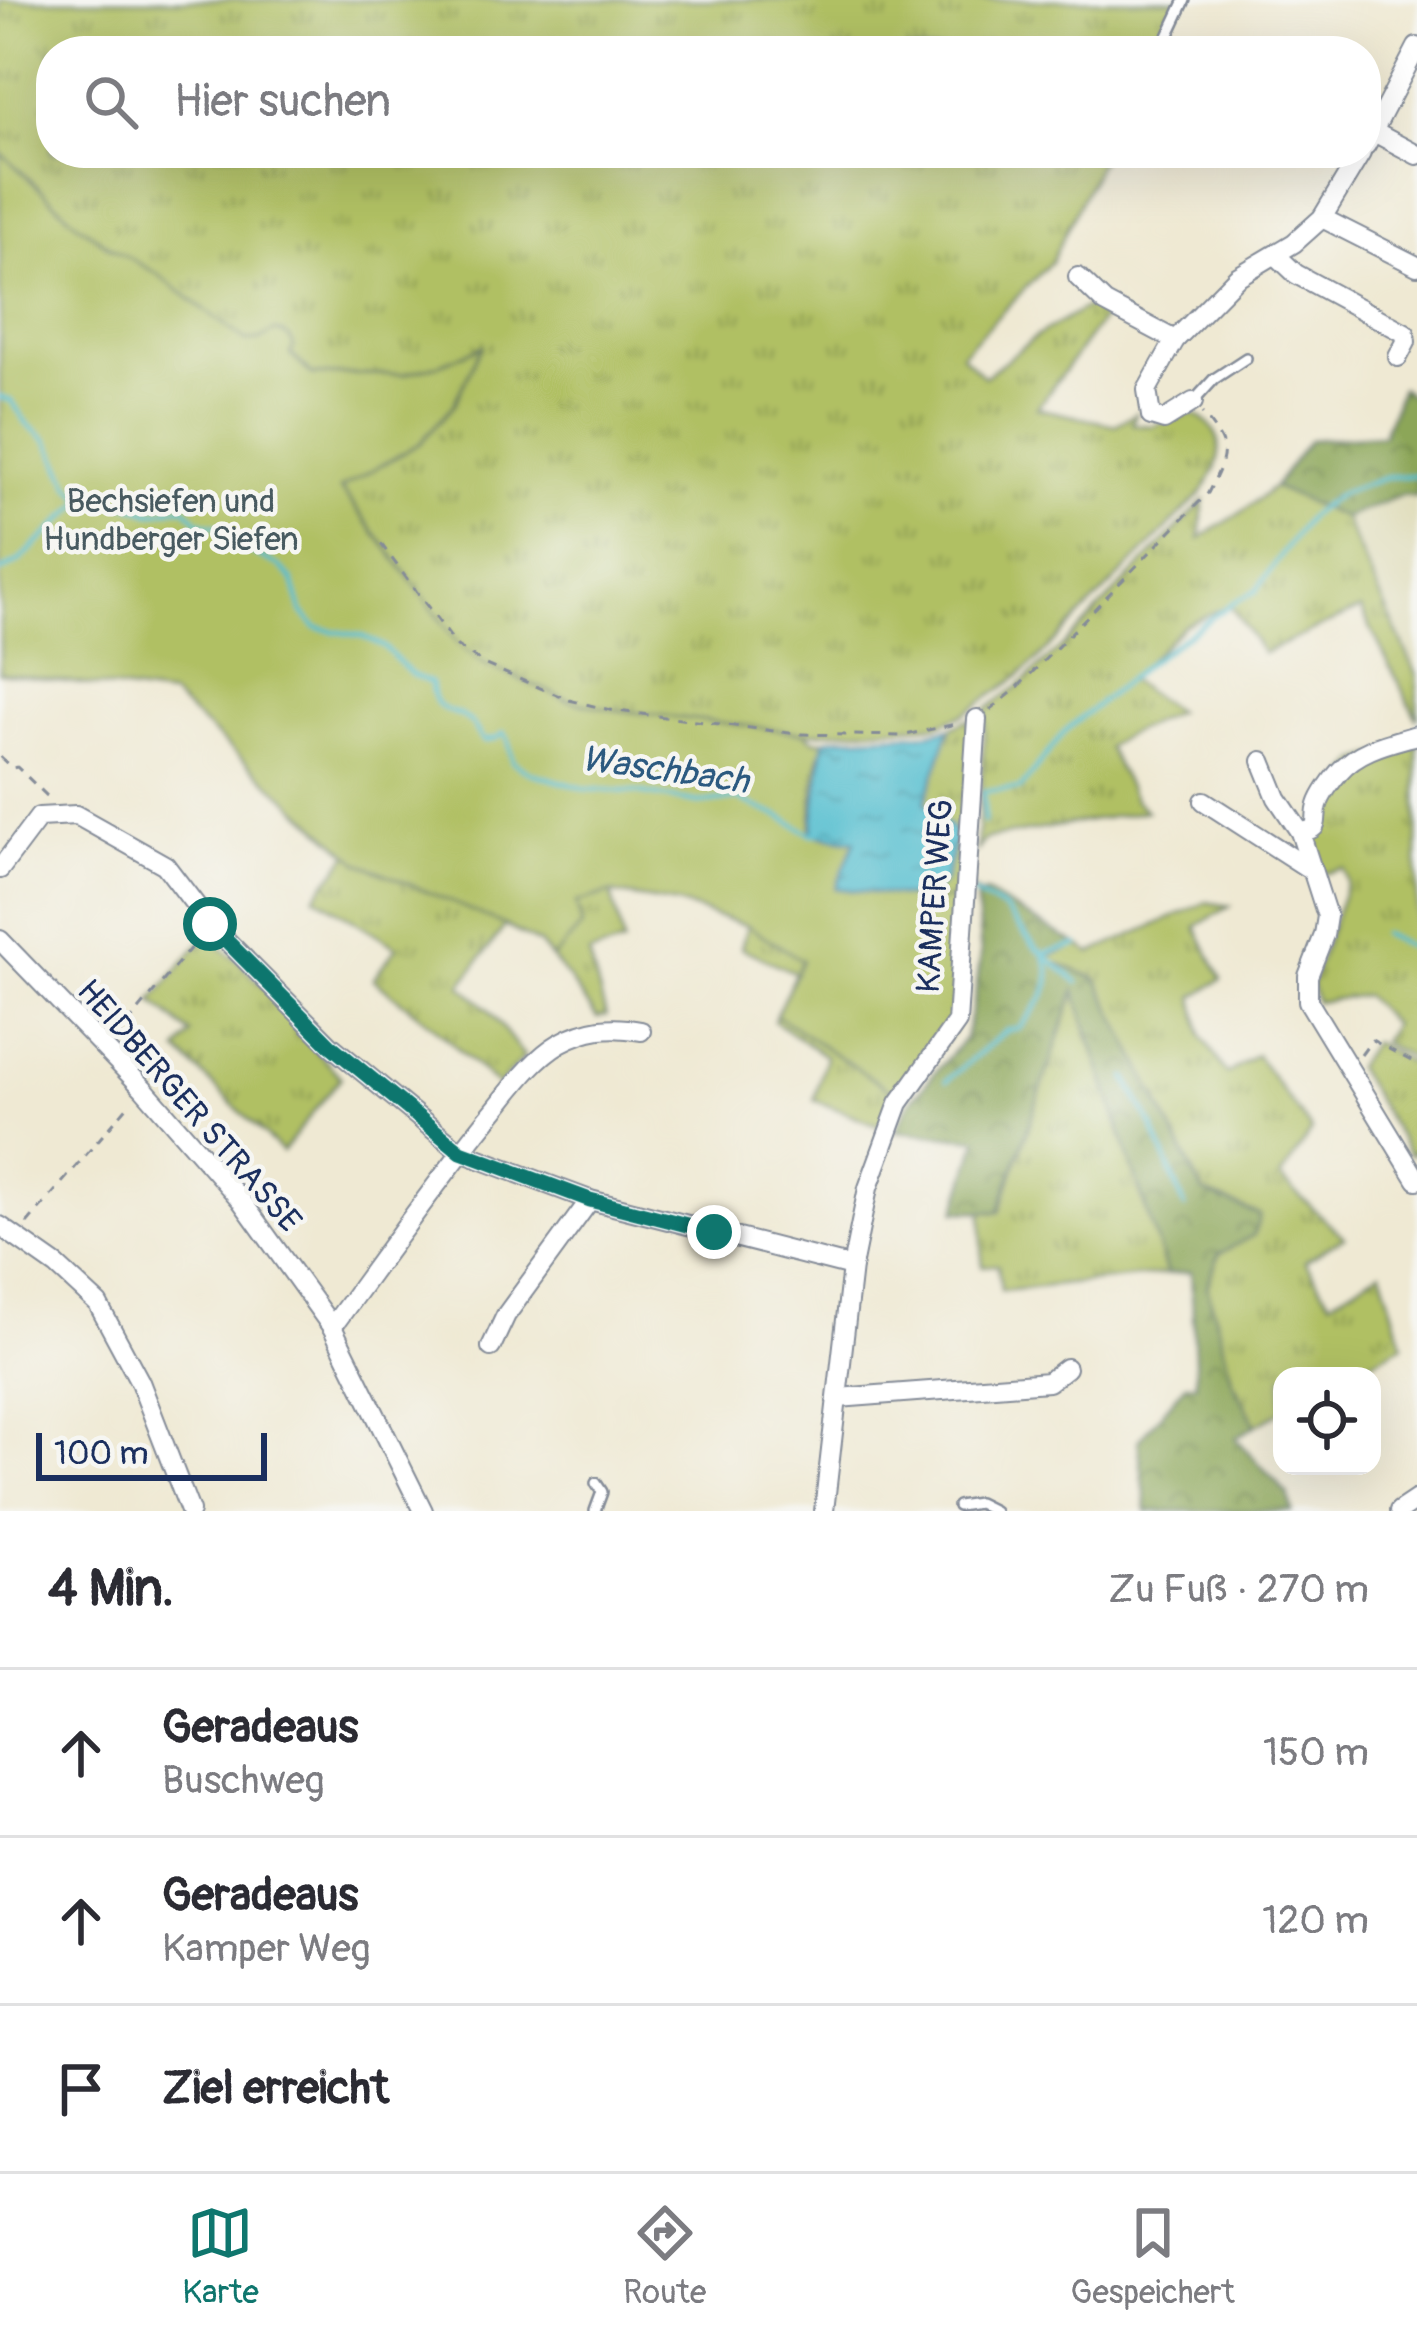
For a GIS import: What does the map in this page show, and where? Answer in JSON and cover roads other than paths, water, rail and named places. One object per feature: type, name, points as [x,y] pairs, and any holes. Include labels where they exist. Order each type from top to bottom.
[{"type":"street","points":[[1381,117],[1417,47]]},
{"type":"street","points":[[1381,147],[1417,155]]},
{"type":"street","points":[[1193,402],[1164,420],[1150,416],[1147,408],[1147,390],[1175,340],[1237,277],[1276,255],[1322,218],[1352,168]]},
{"type":"street","points":[[1322,218],[1417,266]]},
{"type":"street","points":[[1276,255],[1296,274],[1405,333],[1398,357]]},
{"type":"street","points":[[1078,278],[1105,303],[1175,340]]},
{"type":"street","name":"KAMPER WEG","points":[[824,1511],[852,1267],[868,1188],[899,1103],[957,1022],[977,719]]},
{"type":"street","points":[[1300,832],[1315,827],[1319,802],[1340,770],[1370,749],[1417,736]]},
{"type":"street","points":[[1262,761],[1277,799],[1300,832],[1327,916],[1307,976],[1308,1001],[1417,1180]]},
{"type":"street","points":[[1204,801],[1311,870]]},
{"type":"street","points":[[0,869],[39,817],[76,815],[165,865],[210,924],[330,1045],[461,1152],[590,1200],[852,1267]]},
{"type":"street","name":"HEIDBERGER STRASSE","points":[[0,940],[107,1050],[240,1199],[332,1327],[423,1511]]},
{"type":"street","points":[[332,1327],[461,1152],[556,1045],[585,1031],[617,1026],[641,1031]]},
{"type":"street","points":[[491,1347],[506,1315],[590,1200]]},
{"type":"street","points":[[8,1232],[57,1266],[98,1304],[140,1382],[190,1511]]},
{"type":"street","points":[[838,1398],[1048,1382],[1066,1368]]},
{"type":"street","points":[[1399,1511],[1417,1499]]},
{"type":"lane","points":[[1168,36],[1185,0]]},
{"type":"lane","points":[[1193,402],[1214,379],[1246,358]]},
{"type":"lane","points":[[595,1511],[602,1492],[596,1484]]},
{"type":"lane","points":[[958,1506],[978,1503],[994,1511]]},
{"type":"water","points":[[950,728],[925,802],[957,835],[945,880],[934,893],[905,897],[836,888],[855,841],[812,834],[824,741]]},
{"type":"waterway","name":"Waschbach","points":[[0,397],[12,401],[28,425],[48,441],[71,487],[84,500],[126,504],[152,513],[184,507],[199,522],[223,528],[243,549],[279,566],[293,580],[302,612],[316,628],[362,636],[383,646],[412,675],[431,683],[436,703],[465,718],[484,741],[504,733],[513,762],[531,773],[586,789],[699,803],[737,799],[818,834]]},
{"type":"waterway","points":[[984,822],[984,791],[1020,789],[1065,731],[1149,662],[1256,591],[1308,517],[1339,494],[1387,477],[1417,475]]},
{"type":"waterway","points":[[0,572],[18,562],[82,502]]},
{"type":"waterway","name":"Waschbach","points":[[969,892],[1004,909],[1036,948],[1078,982]]},
{"type":"waterway","name":"Waschbach","points":[[1382,934],[1417,950]]},
{"type":"waterway","name":"Waschbach","points":[[1043,954],[1078,945]]},
{"type":"waterway","points":[[946,1081],[1007,1030],[1020,1028],[1048,987],[1045,958]]},
{"type":"waterway","points":[[1126,1077],[1153,1127],[1185,1207]]},
{"type":"park label","name":"Bechsiefen und Hundberger Siefen","points":[[171,520]]}]
